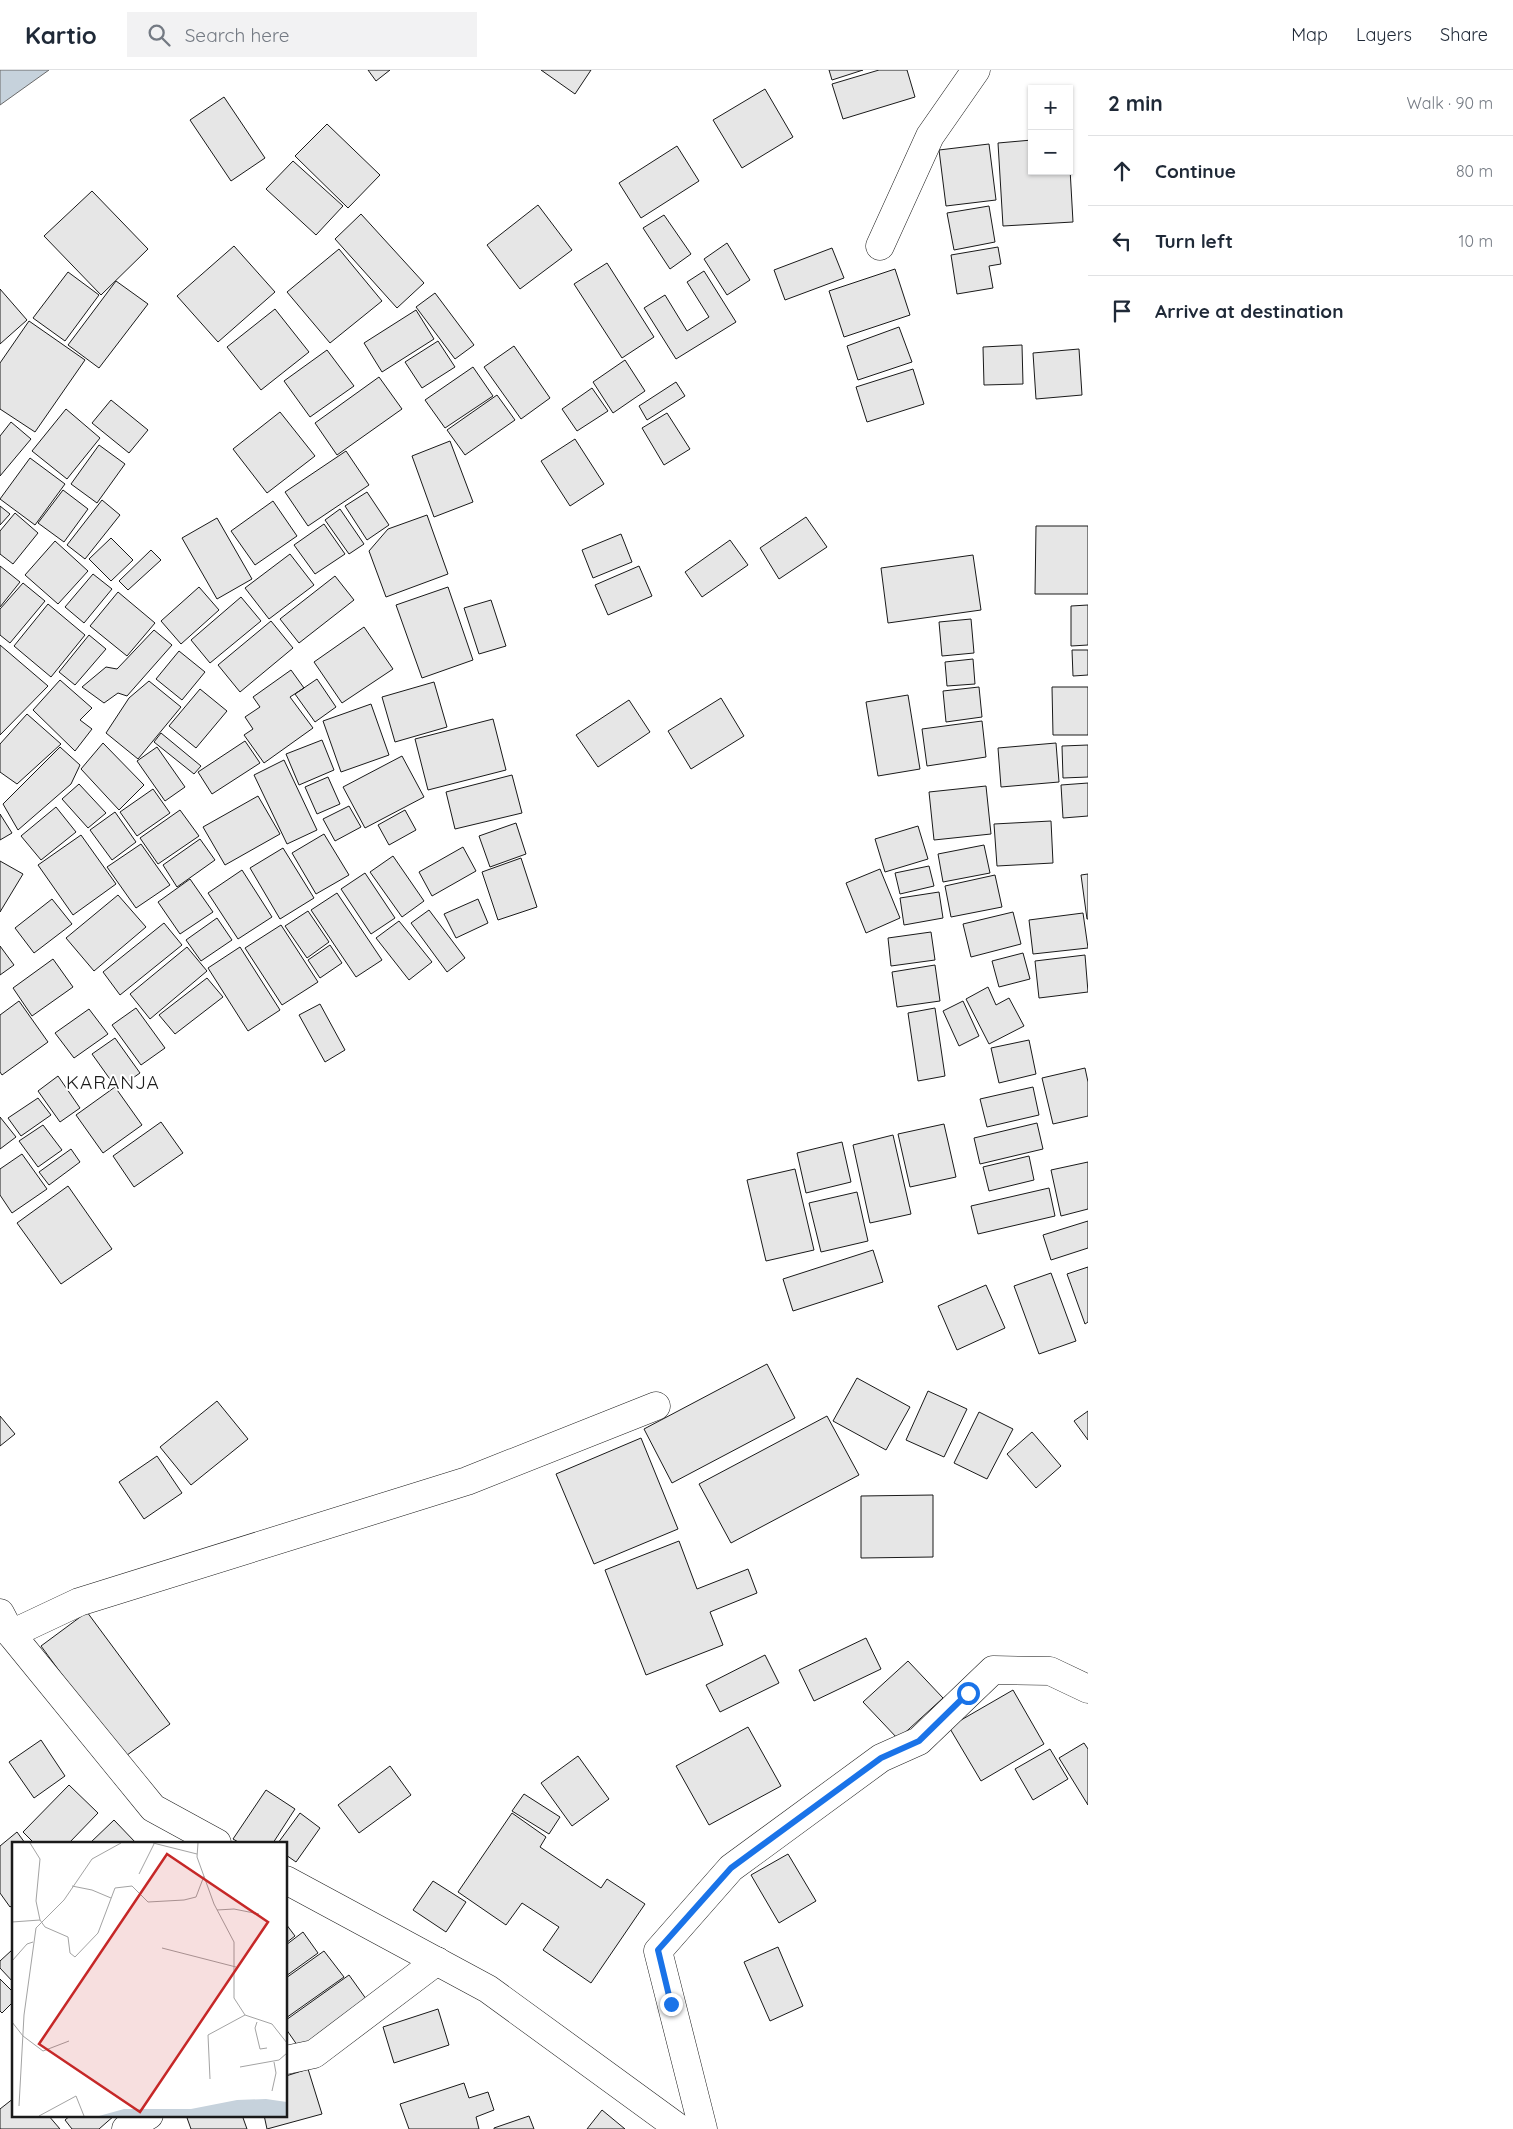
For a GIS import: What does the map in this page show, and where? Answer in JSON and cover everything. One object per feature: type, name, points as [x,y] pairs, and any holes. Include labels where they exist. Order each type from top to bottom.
[{"type":"street","points":[[880,246],[930,136],[976,70]]},
{"type":"street","points":[[215,1842],[153,1808],[5,1624],[467,1481],[656,1406]]},
{"type":"street","points":[[703,2129],[658,1950],[731,1868],[881,1758],[919,1741],[993,1670],[1050,1671],[1088,1689]]},
{"type":"street","points":[[288,1881],[488,1989],[680,2129]]},
{"type":"street","points":[[288,2060],[314,2054],[437,1961]]},
{"type":"street","points":[[126,2129],[147,2116]]},
{"type":"shaded area","points":[[0,70],[49,70],[0,105]]},
{"type":"building","points":[[368,70],[390,70],[376,81]]},
{"type":"building","points":[[541,70],[591,70],[575,94]]},
{"type":"building","points":[[829,70],[863,70],[832,80]]},
{"type":"building","points":[[879,70],[907,70],[915,97],[843,119],[832,84]]},
{"type":"building","points":[[765,89],[793,137],[742,168],[713,120]]},
{"type":"building","points":[[224,97],[265,158],[231,181],[190,120]]},
{"type":"building","points":[[327,124],[380,175],[348,208],[295,156]]},
{"type":"building","points":[[1028,140],[1028,175],[1070,175],[1073,222],[1003,226],[998,143]]},
{"type":"building","points":[[989,144],[996,200],[946,206],[939,150]]},
{"type":"building","points":[[677,146],[699,181],[641,218],[619,183]]},
{"type":"building","points":[[293,161],[343,206],[316,235],[266,189]]},
{"type":"building","points":[[92,191],[148,249],[101,295],[44,236]]},
{"type":"building","points":[[538,205],[572,250],[520,289],[487,245]]},
{"type":"building","points":[[989,206],[995,242],[954,250],[947,213]]},
{"type":"building","points":[[361,214],[424,283],[397,308],[335,239]]},
{"type":"building","points":[[664,215],[691,254],[670,269],[643,228]]},
{"type":"building","points":[[727,243],[750,280],[727,295],[704,259]]},
{"type":"building","points":[[234,246],[275,292],[218,342],[177,296]]},
{"type":"building","points":[[998,247],[1001,264],[989,266],[993,288],[957,294],[951,255]]},
{"type":"building","points":[[832,248],[844,278],[785,300],[774,270]]},
{"type":"building","points":[[339,249],[382,301],[330,343],[287,292]]},
{"type":"building","points":[[607,263],[654,337],[622,358],[574,284]]},
{"type":"building","points":[[895,269],[910,315],[844,337],[829,291]]},
{"type":"building","points":[[704,271],[736,322],[676,359],[644,308],[665,295],[687,331],[709,317],[687,282]]},
{"type":"building","points":[[68,272],[99,295],[65,341],[33,318]]},
{"type":"building","points":[[116,281],[148,304],[99,368],[68,345]]},
{"type":"building","points":[[0,289],[27,320],[0,344]]},
{"type":"building","points":[[435,293],[474,345],[455,359],[416,307]]},
{"type":"building","points":[[275,309],[309,352],[261,390],[227,347]]},
{"type":"building","points":[[416,310],[434,339],[382,372],[364,343]]},
{"type":"building","points":[[29,321],[85,360],[35,432],[0,409],[0,363]]},
{"type":"building","points":[[899,327],[912,362],[858,380],[847,346]]},
{"type":"building","points":[[438,341],[455,367],[422,388],[405,362]]},
{"type":"building","points":[[1022,345],[1023,384],[984,385],[983,347]]},
{"type":"building","points":[[514,346],[550,398],[521,419],[484,367]]},
{"type":"building","points":[[1079,349],[1082,395],[1036,399],[1033,353]]},
{"type":"building","points":[[327,350],[354,386],[310,417],[284,381]]},
{"type":"building","points":[[625,360],[645,391],[613,413],[593,382]]},
{"type":"building","points":[[473,367],[493,396],[445,428],[425,400]]},
{"type":"building","points":[[913,369],[924,404],[867,422],[856,387]]},
{"type":"building","points":[[379,377],[402,409],[337,455],[315,423]]},
{"type":"building","points":[[676,382],[685,396],[647,420],[639,406]]},
{"type":"building","points":[[592,388],[608,411],[577,431],[562,409]]},
{"type":"building","points":[[497,395],[515,420],[465,455],[447,430]]},
{"type":"building","points":[[111,400],[148,430],[129,453],[92,423]]},
{"type":"building","points":[[66,409],[100,438],[67,479],[32,451]]},
{"type":"building","points":[[280,412],[315,456],[267,493],[233,449]]},
{"type":"building","points":[[667,413],[690,449],[664,465],[642,428]]},
{"type":"building","points":[[11,422],[31,439],[0,476],[0,436]]},
{"type":"building","points":[[575,439],[604,484],[570,506],[541,461]]},
{"type":"building","points":[[450,441],[473,502],[434,517],[412,456]]},
{"type":"building","points":[[99,445],[125,464],[97,503],[71,484]]},
{"type":"building","points":[[346,451],[369,485],[308,526],[285,492]]},
{"type":"building","points":[[30,458],[65,484],[35,525],[0,499]]},
{"type":"building","points":[[63,490],[88,509],[64,542],[38,523]]},
{"type":"building","points":[[367,492],[389,525],[367,540],[345,506]]},
{"type":"building","points":[[102,500],[120,515],[85,559],[67,545]]},
{"type":"building","points":[[273,501],[297,536],[255,565],[231,531]]},
{"type":"building","points":[[0,506],[10,514],[0,525]]},
{"type":"building","points":[[340,509],[364,544],[349,554],[325,520]]},
{"type":"building","points":[[15,513],[38,533],[13,564],[0,554],[0,531]]},
{"type":"building","points":[[427,515],[448,574],[386,597],[369,551],[388,529]]},
{"type":"building","points":[[806,517],[827,547],[779,579],[760,548]]},
{"type":"building","points":[[217,518],[252,579],[217,599],[182,538]]},
{"type":"building","points":[[324,524],[345,554],[315,574],[294,545]]},
{"type":"building","points":[[1036,526],[1088,526],[1088,594],[1035,594]]},
{"type":"building","points":[[621,534],[632,562],[593,578],[582,550]]},
{"type":"building","points":[[111,538],[133,560],[111,581],[89,559]]},
{"type":"building","points":[[730,540],[748,565],[702,597],[685,572]]},
{"type":"building","points":[[55,541],[88,571],[58,604],[25,575]]},
{"type":"building","points":[[151,550],[161,560],[128,590],[119,581]]},
{"type":"building","points":[[290,554],[314,585],[269,619],[245,588]]},
{"type":"building","points":[[973,555],[981,610],[888,623],[881,568]]},
{"type":"building","points":[[0,566],[20,582],[0,607]]},
{"type":"building","points":[[639,566],[652,596],[608,615],[595,585]]},
{"type":"building","points":[[93,574],[112,589],[84,623],[65,607]]},
{"type":"building","points":[[335,576],[354,600],[299,643],[280,619]]},
{"type":"building","points":[[23,583],[45,601],[10,643],[0,635],[0,609]]},
{"type":"building","points":[[199,587],[219,610],[181,644],[161,621]]},
{"type":"building","points":[[448,587],[473,660],[422,678],[396,605]]},
{"type":"building","points":[[118,592],[155,623],[127,656],[90,626]]},
{"type":"building","points":[[241,597],[261,621],[210,663],[191,640]]},
{"type":"building","points":[[491,600],[506,646],[479,654],[464,608]]},
{"type":"building","points":[[48,604],[85,635],[51,677],[14,646]]},
{"type":"building","points":[[1088,605],[1088,645],[1071,646],[1071,606]]},
{"type":"building","points":[[971,619],[974,653],[942,656],[939,622]]},
{"type":"building","points":[[271,621],[293,648],[240,692],[218,665]]},
{"type":"building","points":[[364,627],[393,669],[342,703],[314,662]]},
{"type":"building","points":[[154,630],[172,645],[127,696],[118,693],[104,703],[82,687],[106,667],[117,669]]},
{"type":"building","points":[[89,635],[106,649],[75,685],[59,672]]},
{"type":"building","points":[[0,645],[48,686],[0,735]]},
{"type":"building","points":[[1072,650],[1088,650],[1088,675],[1073,676]]},
{"type":"building","points":[[179,651],[205,672],[182,700],[156,679]]},
{"type":"building","points":[[973,659],[975,684],[947,686],[945,662]]},
{"type":"building","points":[[291,670],[304,688],[290,697],[313,728],[264,763],[244,735],[253,729],[245,717],[260,707],[253,697]]},
{"type":"building","points":[[317,679],[336,707],[315,722],[295,694]]},
{"type":"building","points":[[60,680],[92,708],[80,720],[92,729],[75,751],[33,710]]},
{"type":"building","points":[[149,681],[181,707],[138,759],[106,733],[129,698]]},
{"type":"building","points":[[434,682],[447,727],[395,742],[382,697]]},
{"type":"building","points":[[979,687],[982,717],[946,722],[943,691]]},
{"type":"building","points":[[1052,687],[1088,687],[1088,735],[1053,735]]},
{"type":"building","points":[[200,689],[227,711],[196,748],[169,726]]},
{"type":"building","points":[[908,695],[920,769],[878,776],[866,702]]},
{"type":"building","points":[[721,698],[744,736],[691,769],[668,731]]},
{"type":"building","points":[[629,700],[650,732],[598,767],[576,735]]},
{"type":"building","points":[[371,704],[389,755],[341,772],[323,721]]},
{"type":"building","points":[[27,714],[61,744],[17,784],[0,772],[0,744]]},
{"type":"building","points":[[493,719],[506,770],[428,790],[415,739]]},
{"type":"building","points":[[982,721],[986,757],[927,766],[922,729]]},
{"type":"building","points":[[161,733],[201,766],[194,774],[154,742]]},
{"type":"building","points":[[322,740],[334,770],[299,785],[286,754]]},
{"type":"building","points":[[245,741],[260,763],[212,794],[198,772]]},
{"type":"building","points":[[103,743],[144,785],[119,810],[81,769]]},
{"type":"building","points":[[1056,743],[1059,782],[1001,787],[998,748]]},
{"type":"building","points":[[1088,745],[1088,777],[1063,778],[1062,746]]},
{"type":"building","points":[[60,747],[80,765],[71,784],[18,830],[3,804]]},
{"type":"building","points":[[157,747],[185,787],[165,801],[137,761]]},
{"type":"building","points":[[402,756],[424,797],[365,828],[343,787]]},
{"type":"building","points":[[284,760],[317,830],[287,844],[254,775]]},
{"type":"building","points":[[512,775],[522,813],[455,829],[446,792]]},
{"type":"building","points":[[328,777],[340,804],[317,814],[305,787]]},
{"type":"building","points":[[1088,783],[1088,816],[1063,818],[1061,785]]},
{"type":"building","points":[[79,784],[106,813],[88,828],[62,799]]},
{"type":"building","points":[[986,786],[991,834],[934,840],[929,792]]},
{"type":"building","points":[[153,789],[170,813],[137,836],[120,812]]},
{"type":"building","points":[[258,796],[280,834],[225,865],[203,827]]},
{"type":"building","points":[[349,806],[361,827],[335,841],[323,819]]},
{"type":"building","points":[[56,807],[76,832],[41,860],[21,836]]},
{"type":"building","points":[[180,810],[199,836],[158,864],[140,838]]},
{"type":"building","points":[[405,810],[416,830],[389,845],[378,825]]},
{"type":"building","points":[[115,812],[136,842],[112,860],[90,830]]},
{"type":"building","points":[[0,814],[12,833],[0,840]]},
{"type":"building","points":[[1051,821],[1053,863],[997,866],[994,824]]},
{"type":"building","points":[[516,823],[526,854],[490,867],[479,836]]},
{"type":"building","points":[[918,826],[928,859],[885,872],[875,839]]},
{"type":"building","points":[[324,834],[349,875],[316,894],[292,853]]},
{"type":"building","points":[[81,835],[116,884],[73,915],[38,865]]},
{"type":"building","points":[[200,839],[215,860],[177,887],[163,865]]},
{"type":"building","points":[[141,844],[170,885],[136,908],[107,867]]},
{"type":"building","points":[[984,845],[990,873],[943,882],[938,854]]},
{"type":"building","points":[[463,847],[476,871],[432,896],[419,872]]},
{"type":"building","points":[[283,848],[314,898],[280,919],[250,868]]},
{"type":"building","points":[[393,856],[424,901],[402,917],[370,872]]},
{"type":"building","points":[[521,858],[537,907],[498,920],[482,872]]},
{"type":"building","points":[[0,861],[23,874],[0,912]]},
{"type":"building","points":[[929,866],[934,886],[900,894],[895,873]]},
{"type":"building","points":[[880,869],[900,918],[866,933],[846,883]]},
{"type":"building","points":[[242,870],[272,917],[238,939],[208,893]]},
{"type":"building","points":[[365,873],[395,918],[371,934],[341,889]]},
{"type":"building","points":[[1088,874],[1088,919],[1087,919],[1081,875]]},
{"type":"building","points":[[995,875],[1002,907],[951,917],[945,886]]},
{"type":"building","points":[[190,879],[213,912],[180,934],[158,902]]},
{"type":"building","points":[[939,892],[943,918],[904,925],[900,898]]},
{"type":"building","points":[[337,893],[382,960],[356,977],[311,910]]},
{"type":"building","points":[[118,895],[146,927],[94,971],[66,938]]},
{"type":"building","points":[[52,899],[72,924],[34,953],[15,928]]},
{"type":"building","points":[[478,899],[488,923],[456,938],[444,914]]},
{"type":"building","points":[[429,910],[465,958],[447,972],[411,923]]},
{"type":"building","points":[[308,911],[329,942],[307,958],[285,926]]},
{"type":"building","points":[[1013,912],[1021,944],[971,957],[963,924]]},
{"type":"building","points":[[1083,913],[1088,948],[1033,954],[1029,920]]},
{"type":"building","points":[[217,918],[232,940],[201,961],[186,940]]},
{"type":"building","points":[[399,921],[432,962],[409,980],[376,938]]},
{"type":"building","points":[[164,923],[182,945],[120,995],[103,972]]},
{"type":"building","points":[[281,925],[318,982],[282,1005],[245,948]]},
{"type":"building","points":[[931,932],[935,960],[891,966],[888,938]]},
{"type":"building","points":[[330,945],[342,963],[320,978],[308,960]]},
{"type":"building","points":[[0,946],[14,965],[0,975]]},
{"type":"building","points":[[187,947],[207,971],[150,1019],[130,994]]},
{"type":"building","points":[[240,947],[280,1010],[248,1031],[208,968]]},
{"type":"building","points":[[1023,953],[1030,979],[999,987],[992,961]]},
{"type":"building","points":[[1085,955],[1088,992],[1039,998],[1035,961]]},
{"type":"building","points":[[53,959],[73,987],[32,1016],[13,988]]},
{"type":"building","points":[[935,965],[940,1001],[897,1007],[892,972]]},
{"type":"building","points":[[207,978],[223,997],[175,1034],[159,1015]]},
{"type":"building","points":[[988,987],[996,1005],[1009,998],[1024,1026],[989,1044],[966,999]]},
{"type":"building","points":[[19,1001],[48,1042],[2,1075],[0,1072],[0,1015]]},
{"type":"building","points":[[963,1001],[979,1036],[959,1046],[943,1011]]},
{"type":"building","points":[[320,1004],[345,1050],[325,1062],[299,1015]]},
{"type":"building","points":[[136,1008],[165,1048],[141,1065],[112,1025]]},
{"type":"building","points":[[935,1008],[945,1076],[918,1081],[908,1013]]},
{"type":"building","points":[[89,1009],[108,1034],[74,1058],[55,1033]]},
{"type":"building","points":[[115,1038],[140,1073],[117,1089],[92,1054]]},
{"type":"building","points":[[1029,1040],[1036,1074],[999,1083],[991,1048]]},
{"type":"building","points":[[1085,1068],[1088,1082],[1088,1116],[1053,1124],[1042,1078]]},
{"type":"building","points":[[58,1076],[80,1108],[60,1122],[38,1091]]},
{"type":"building","points":[[115,1087],[142,1125],[103,1153],[76,1115]]},
{"type":"building","points":[[1033,1087],[1039,1115],[987,1127],[980,1099]]},
{"type":"building","points":[[38,1098],[51,1115],[21,1136],[8,1118]]},
{"type":"building","points":[[0,1117],[16,1137],[0,1149]]},
{"type":"building","points":[[161,1122],[183,1153],[134,1187],[113,1156]]},
{"type":"building","points":[[1037,1123],[1043,1149],[980,1164],[974,1138]]},
{"type":"building","points":[[944,1124],[956,1177],[910,1187],[898,1134]]},
{"type":"building","points":[[43,1125],[62,1150],[38,1167],[19,1141]]},
{"type":"building","points":[[893,1135],[911,1214],[870,1223],[853,1145]]},
{"type":"building","points":[[842,1142],[851,1182],[806,1193],[797,1153]]},
{"type":"building","points":[[71,1149],[80,1162],[49,1185],[39,1172]]},
{"type":"building","points":[[22,1154],[47,1189],[12,1213],[0,1195],[0,1169]]},
{"type":"building","points":[[1029,1156],[1034,1180],[989,1191],[983,1167]]},
{"type":"building","points":[[1088,1162],[1088,1209],[1061,1216],[1051,1170]]},
{"type":"building","points":[[795,1169],[814,1250],[766,1261],[747,1180]]},
{"type":"building","points":[[68,1186],[112,1249],[61,1284],[17,1223]]},
{"type":"building","points":[[1049,1188],[1055,1216],[978,1234],[971,1206]]},
{"type":"building","points":[[857,1192],[868,1241],[821,1252],[809,1203]]},
{"type":"building","points":[[1088,1221],[1088,1248],[1051,1260],[1043,1235]]},
{"type":"building","points":[[873,1250],[883,1282],[793,1311],[783,1279]]},
{"type":"building","points":[[1088,1267],[1088,1322],[1085,1324],[1067,1274]]},
{"type":"building","points":[[1051,1273],[1076,1341],[1039,1354],[1014,1286]]},
{"type":"building","points":[[986,1285],[1005,1328],[957,1350],[938,1306]]},
{"type":"building","points":[[767,1364],[795,1418],[672,1483],[644,1429]]},
{"type":"building","points":[[857,1378],[910,1407],[886,1450],[833,1421]]},
{"type":"building","points":[[928,1391],[967,1409],[944,1457],[906,1440]]},
{"type":"building","points":[[217,1401],[248,1439],[191,1485],[160,1447]]},
{"type":"building","points":[[1088,1411],[1088,1440],[1074,1421]]},
{"type":"building","points":[[979,1412],[1013,1429],[987,1479],[954,1463]]},
{"type":"building","points":[[0,1416],[15,1434],[0,1446]]},
{"type":"building","points":[[827,1416],[859,1475],[731,1543],[699,1484]]},
{"type":"building","points":[[1032,1432],[1061,1466],[1036,1488],[1007,1454]]},
{"type":"building","points":[[641,1438],[678,1529],[594,1564],[556,1474]]},
{"type":"building","points":[[157,1456],[182,1493],[144,1519],[119,1482]]},
{"type":"building","points":[[933,1495],[933,1557],[861,1558],[861,1496]]},
{"type":"building","points":[[679,1541],[697,1589],[748,1569],[757,1593],[710,1612],[723,1645],[646,1675],[605,1570]]},
{"type":"building","points":[[87,1612],[170,1724],[123,1758],[41,1646]]},
{"type":"building","points":[[866,1638],[881,1669],[814,1701],[799,1670]]},
{"type":"building","points":[[765,1655],[779,1683],[720,1712],[706,1685]]},
{"type":"building","points":[[908,1661],[943,1698],[898,1739],[863,1702]]},
{"type":"building","points":[[1013,1690],[1044,1744],[981,1781],[949,1727]]},
{"type":"building","points":[[748,1727],[781,1786],[709,1825],[676,1766]]},
{"type":"building","points":[[41,1740],[65,1776],[34,1798],[9,1762]]},
{"type":"building","points":[[1084,1743],[1088,1749],[1088,1805],[1059,1758]]},
{"type":"building","points":[[1050,1749],[1068,1779],[1033,1800],[1015,1769]]},
{"type":"building","points":[[578,1756],[609,1799],[572,1826],[541,1783]]},
{"type":"building","points":[[390,1766],[411,1795],[359,1833],[338,1805]]},
{"type":"building","points":[[69,1785],[98,1813],[70,1842],[33,1842],[23,1832]]},
{"type":"building","points":[[266,1790],[295,1809],[274,1842],[238,1842],[233,1839]]},
{"type":"building","points":[[524,1794],[560,1817],[549,1834],[512,1811]]},
{"type":"building","points":[[300,1813],[320,1828],[296,1862],[288,1856],[288,1842],[279,1842]]},
{"type":"building","points":[[512,1813],[546,1837],[540,1847],[601,1888],[607,1879],[645,1904],[591,1983],[543,1950],[559,1927],[522,1903],[506,1925],[458,1892]]},
{"type":"building","points":[[114,1820],[135,1842],[91,1842]]},
{"type":"building","points":[[17,1832],[24,1842],[12,1842],[12,1906],[10,1907],[0,1893],[0,1846]]},
{"type":"building","points":[[788,1854],[816,1901],[779,1923],[751,1875]]},
{"type":"building","points":[[433,1881],[466,1902],[446,1932],[413,1910]]},
{"type":"building","points":[[288,1927],[295,1936],[288,1941]]},
{"type":"building","points":[[303,1932],[318,1953],[288,1975],[288,1943]]},
{"type":"building","points":[[778,1947],[803,2006],[770,2021],[744,1962]]},
{"type":"building","points":[[12,1950],[12,1981],[0,1968],[0,1961]]},
{"type":"building","points":[[324,1951],[344,1977],[288,2017],[288,1977]]},
{"type":"building","points":[[349,1975],[369,2003],[302,2052],[288,2032],[288,2019]]},
{"type":"building","points":[[0,1979],[12,1991],[12,2003],[2,2013],[0,2011]]},
{"type":"building","points":[[438,2009],[449,2045],[394,2063],[383,2027]]},
{"type":"building","points":[[308,2069],[322,2114],[267,2129],[264,2116],[288,2116],[288,2075]]},
{"type":"building","points":[[464,2083],[469,2098],[488,2092],[494,2110],[476,2117],[479,2129],[409,2129],[400,2104]]},
{"type":"building","points":[[12,2100],[12,2116],[49,2116],[60,2129],[0,2129],[0,2109]]},
{"type":"building","points":[[602,2110],[625,2129],[587,2129]]},
{"type":"building","points":[[70,2116],[114,2116],[99,2129],[72,2129],[65,2120]]},
{"type":"building","points":[[186,2116],[242,2116],[247,2129],[191,2129]]},
{"type":"building","points":[[529,2116],[534,2129],[494,2129],[494,2128]]},
{"type":"district","name":"KARANJA","points":[[113,1082]]},
{"type":"route","points":[[671,2004],[658,1950],[731,1868],[881,1758],[919,1741],[968,1693]]}]
